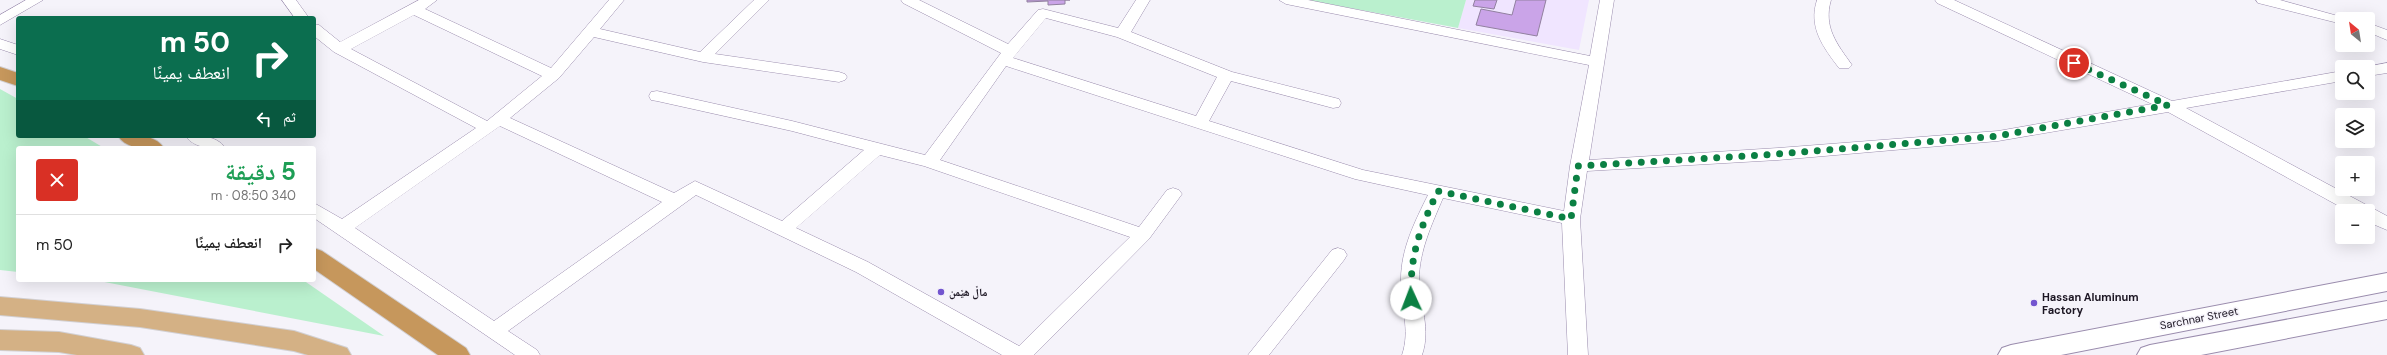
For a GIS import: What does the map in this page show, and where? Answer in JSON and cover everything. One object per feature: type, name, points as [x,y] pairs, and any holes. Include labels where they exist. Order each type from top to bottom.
[{"type":"highway","points":[[0,73],[16,79]]},
{"type":"highway","points":[[134,138],[149,146]]},
{"type":"highway","points":[[316,258],[457,355]]},
{"type":"main road","points":[[0,306],[140,318],[294,341],[338,355]]},
{"type":"main road","points":[[0,340],[59,342],[131,355]]},
{"type":"street","points":[[0,21],[36,0]]},
{"type":"street","points":[[289,0],[301,16]]},
{"type":"street","points":[[339,49],[430,0]]},
{"type":"street","points":[[342,228],[493,124],[553,75],[617,0]]},
{"type":"street","points":[[703,57],[762,0]]},
{"type":"street","points":[[908,0],[1007,55],[1200,123],[1361,176],[1571,219]]},
{"type":"street","points":[[1122,34],[1143,0]]},
{"type":"street","points":[[1286,0],[1595,62]]},
{"type":"street","points":[[1578,355],[1571,219],[1595,62],[1607,0]]},
{"type":"street","points":[[1824,0],[1820,25],[1830,46],[1844,64]]},
{"type":"street","points":[[1942,0],[2168,105],[2349,204]]},
{"type":"street","points":[[2263,0],[2335,18]]},
{"type":"street","points":[[413,9],[553,75]]},
{"type":"street","points":[[929,162],[1007,55],[1043,13],[1122,34],[1226,75],[1332,103]]},
{"type":"street","points":[[316,30],[339,49],[493,124],[675,201]]},
{"type":"street","points":[[2375,30],[2387,35]]},
{"type":"street","points":[[589,31],[703,57],[839,77]]},
{"type":"street","points":[[0,44],[16,49]]},
{"type":"street","points":[[2375,70],[2387,68]]},
{"type":"street","points":[[1200,123],[1226,75]]},
{"type":"street","points":[[1578,166],[1778,154],[1998,136],[2168,105],[2335,77]]},
{"type":"street","points":[[657,96],[792,126],[929,162],[1143,235]]},
{"type":"street","points":[[198,138],[213,146]]},
{"type":"street","points":[[783,230],[876,149]]},
{"type":"street","points":[[494,331],[695,188],[862,267],[1018,355]]},
{"type":"street","points":[[1412,355],[1415,350],[1416,322],[1411,299],[1412,255],[1421,228],[1438,191]]},
{"type":"street","points":[[1022,355],[1143,235],[1173,194]]},
{"type":"street","points":[[316,210],[530,355]]},
{"type":"street","points":[[2375,218],[2387,224]]},
{"type":"street","points":[[1258,355],[1338,255]]},
{"type":"street","name":"Sarchnar Street","points":[[2011,355],[2048,352],[2387,282]]},
{"type":"street","points":[[2150,355],[2387,310]]},
{"type":"shaded area","points":[[1466,0],[1589,0],[1579,50],[1458,28]]},
{"type":"green space","points":[[1307,0],[1466,0],[1458,28]]},
{"type":"green space","points":[[0,89],[16,98],[16,138],[87,138],[101,146],[16,146],[16,272],[0,270]]},
{"type":"green space","points":[[104,282],[306,282],[384,336]]},
{"type":"building","points":[[1027,0],[1065,0],[1065,4],[1048,5],[1048,1],[1027,2]]},
{"type":"building","points":[[1475,0],[1497,0],[1494,9],[1473,6]]},
{"type":"building","points":[[1516,0],[1546,0],[1537,36],[1476,25],[1481,9],[1512,15]]},
{"type":"place","name":"ماڵ هێمن","points":[[941,292]]},
{"type":"place","name":"Hassan Aluminum Factory","points":[[2034,303]]},
{"type":"route","points":[[1411,299],[1410,278],[1412,255],[1421,228],[1438,191],[1571,219],[1578,166],[1778,154],[1998,136],[2168,105],[2074,63]]}]
